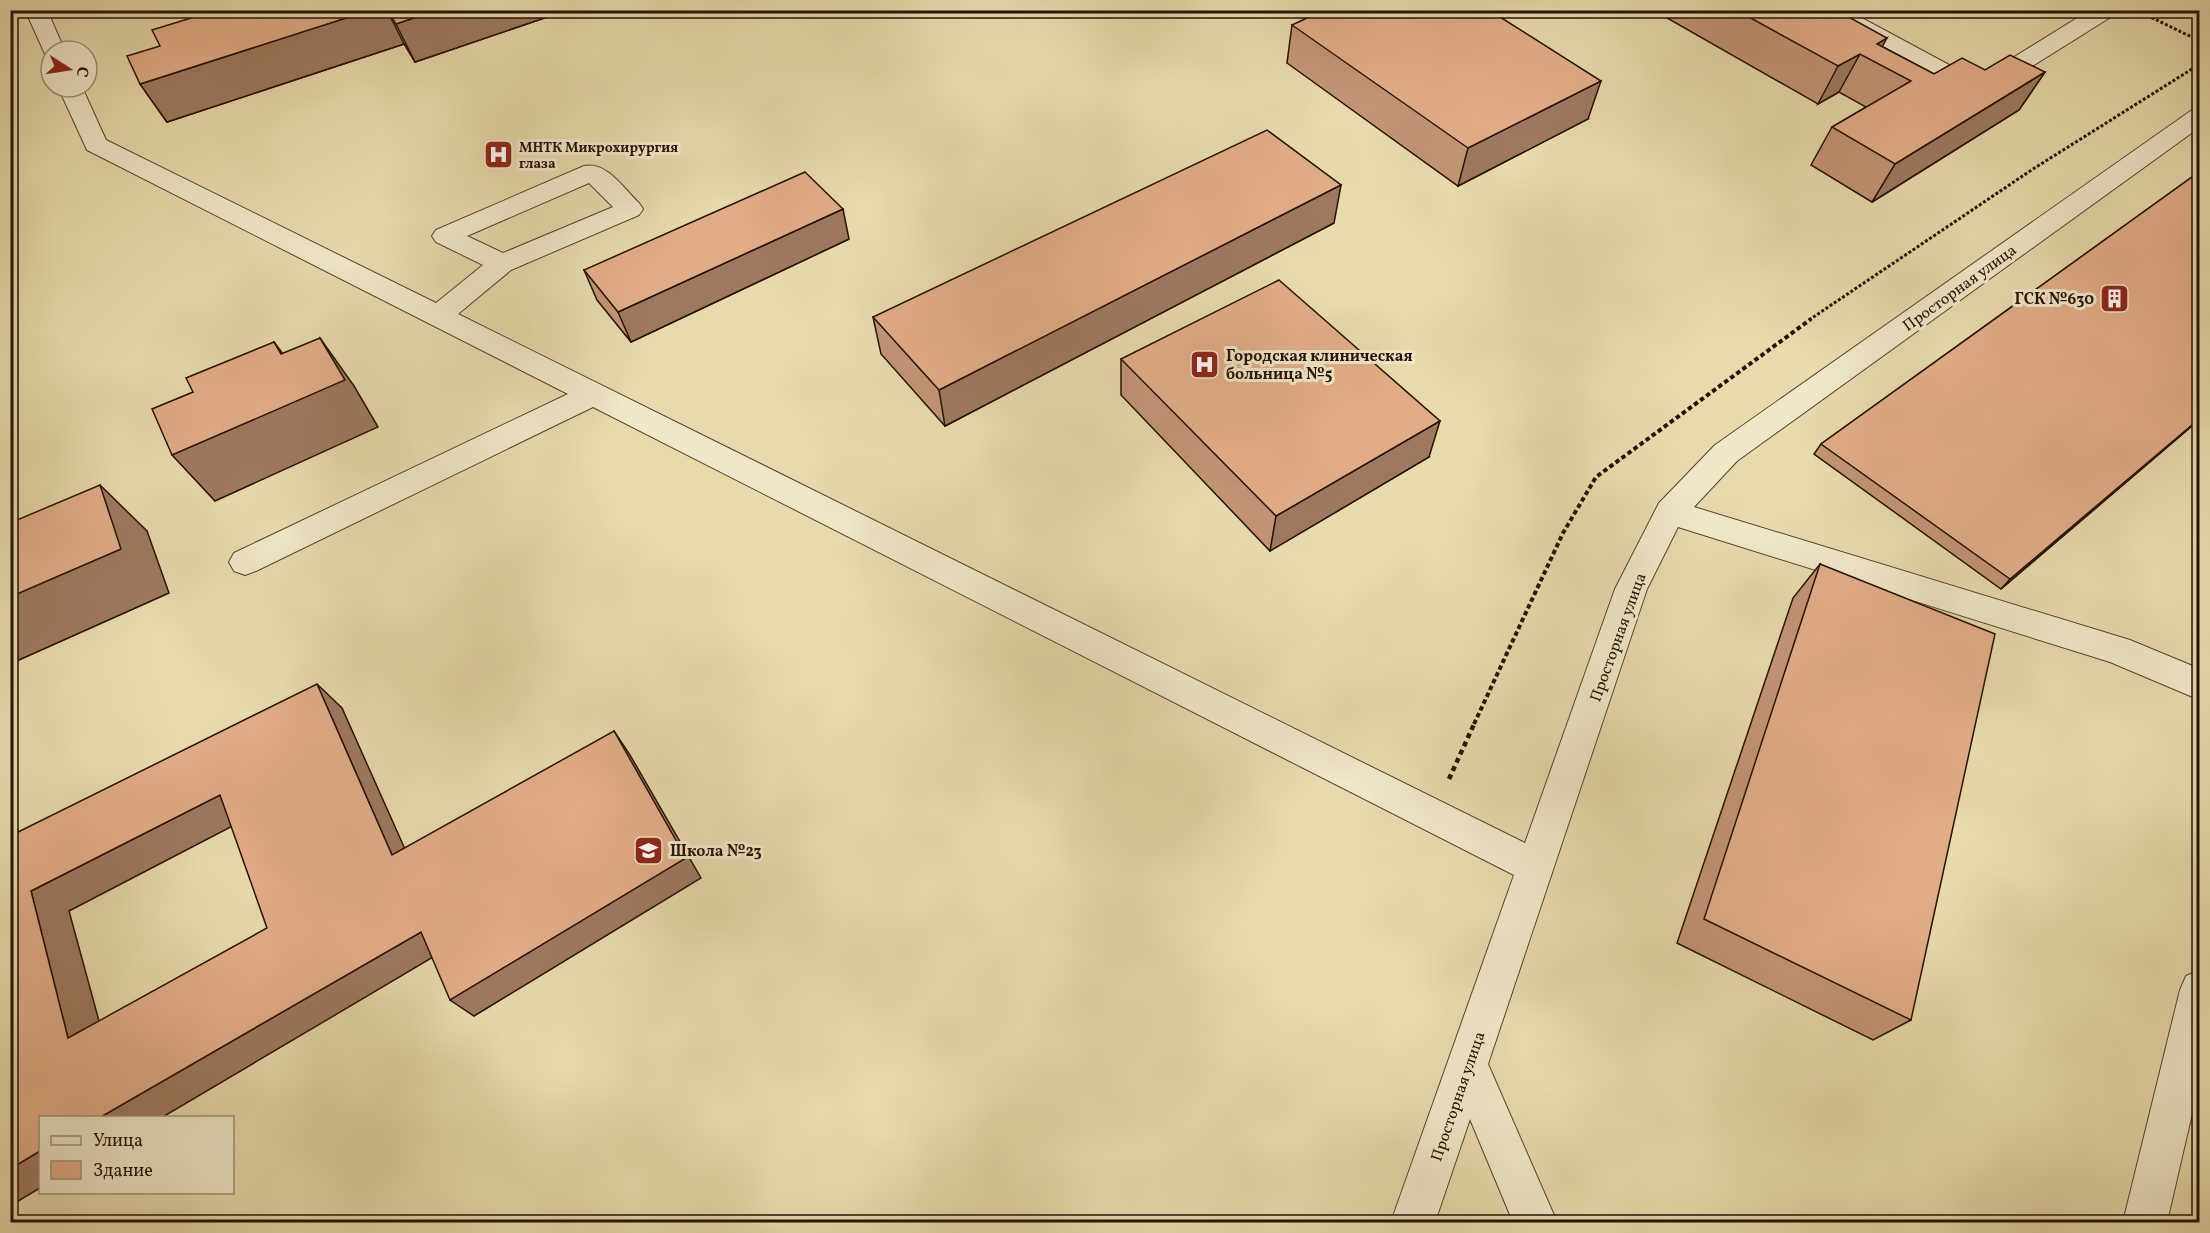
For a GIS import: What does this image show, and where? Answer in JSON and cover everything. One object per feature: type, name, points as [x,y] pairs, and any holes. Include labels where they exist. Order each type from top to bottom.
[{"type":"street","points":[[36,10],[49,39]]},
{"type":"street","points":[[1829,10],[1978,90],[2106,10]]},
{"type":"street","points":[[75,99],[96,145],[1536,867]]},
{"type":"street","name":"Просторная улица","points":[[1413,1222],[1631,589],[1670,512],[1726,453],[2199,115]]},
{"type":"street","points":[[438,316],[502,264],[630,209],[593,172],[445,236],[502,264]]},
{"type":"street","points":[[245,562],[594,394]]},
{"type":"street","points":[[1670,512],[2118,650],[2199,685]]},
{"type":"street","points":[[2145,1222],[2199,990]]},
{"type":"street","points":[[1467,1066],[1535,1222]]},
{"type":"path","points":[[2138,10],[2199,41]]},
{"type":"building","points":[[217,10],[371,10],[140,84],[127,56],[160,46],[152,30]]},
{"type":"building","points":[[387,10],[437,10],[396,24]]},
{"type":"building","points":[[1324,10],[1489,10],[1601,81],[1468,148],[1292,25]]},
{"type":"building","points":[[1736,10],[1836,10],[1887,38],[1877,44],[1934,74],[1962,58],[1985,70],[2010,55],[2045,72],[1895,164],[1832,127],[1911,81],[1860,54],[1838,66]]},
{"type":"building","points":[[1267,130],[1341,185],[939,390],[873,317]]},
{"type":"building","points":[[805,172],[843,209],[618,312],[584,270]]},
{"type":"building","name":"ГСК №630","points":[[2199,172],[2199,419],[2010,579],[1821,444]]},
{"type":"building","points":[[1279,280],[1440,421],[1276,516],[1121,359]]},
{"type":"building","points":[[320,338],[345,380],[172,455],[152,409],[193,392],[186,378],[274,342],[281,354]]},
{"type":"building","points":[[100,485],[121,549],[10,597],[10,523]]},
{"type":"building","points":[[1820,564],[1995,634],[1911,1020],[1704,919]]},
{"type":"building","points":[[317,684],[392,855],[614,731],[686,858],[450,1000],[421,932],[102,1116],[39,1116],[39,1152],[10,1169],[10,836]],"holes":[[[220,795],[267,928],[68,1038],[31,891]]]},
{"type":"place","name":"МНТК Микрохирургия глаза","points":[[498,155]]},
{"type":"place","name":"ГСК №630","points":[[2115,298]]},
{"type":"place","name":"Городская клиническая больница №5","points":[[1205,364]]},
{"type":"place","name":"Школа №23","points":[[649,850]]}]
